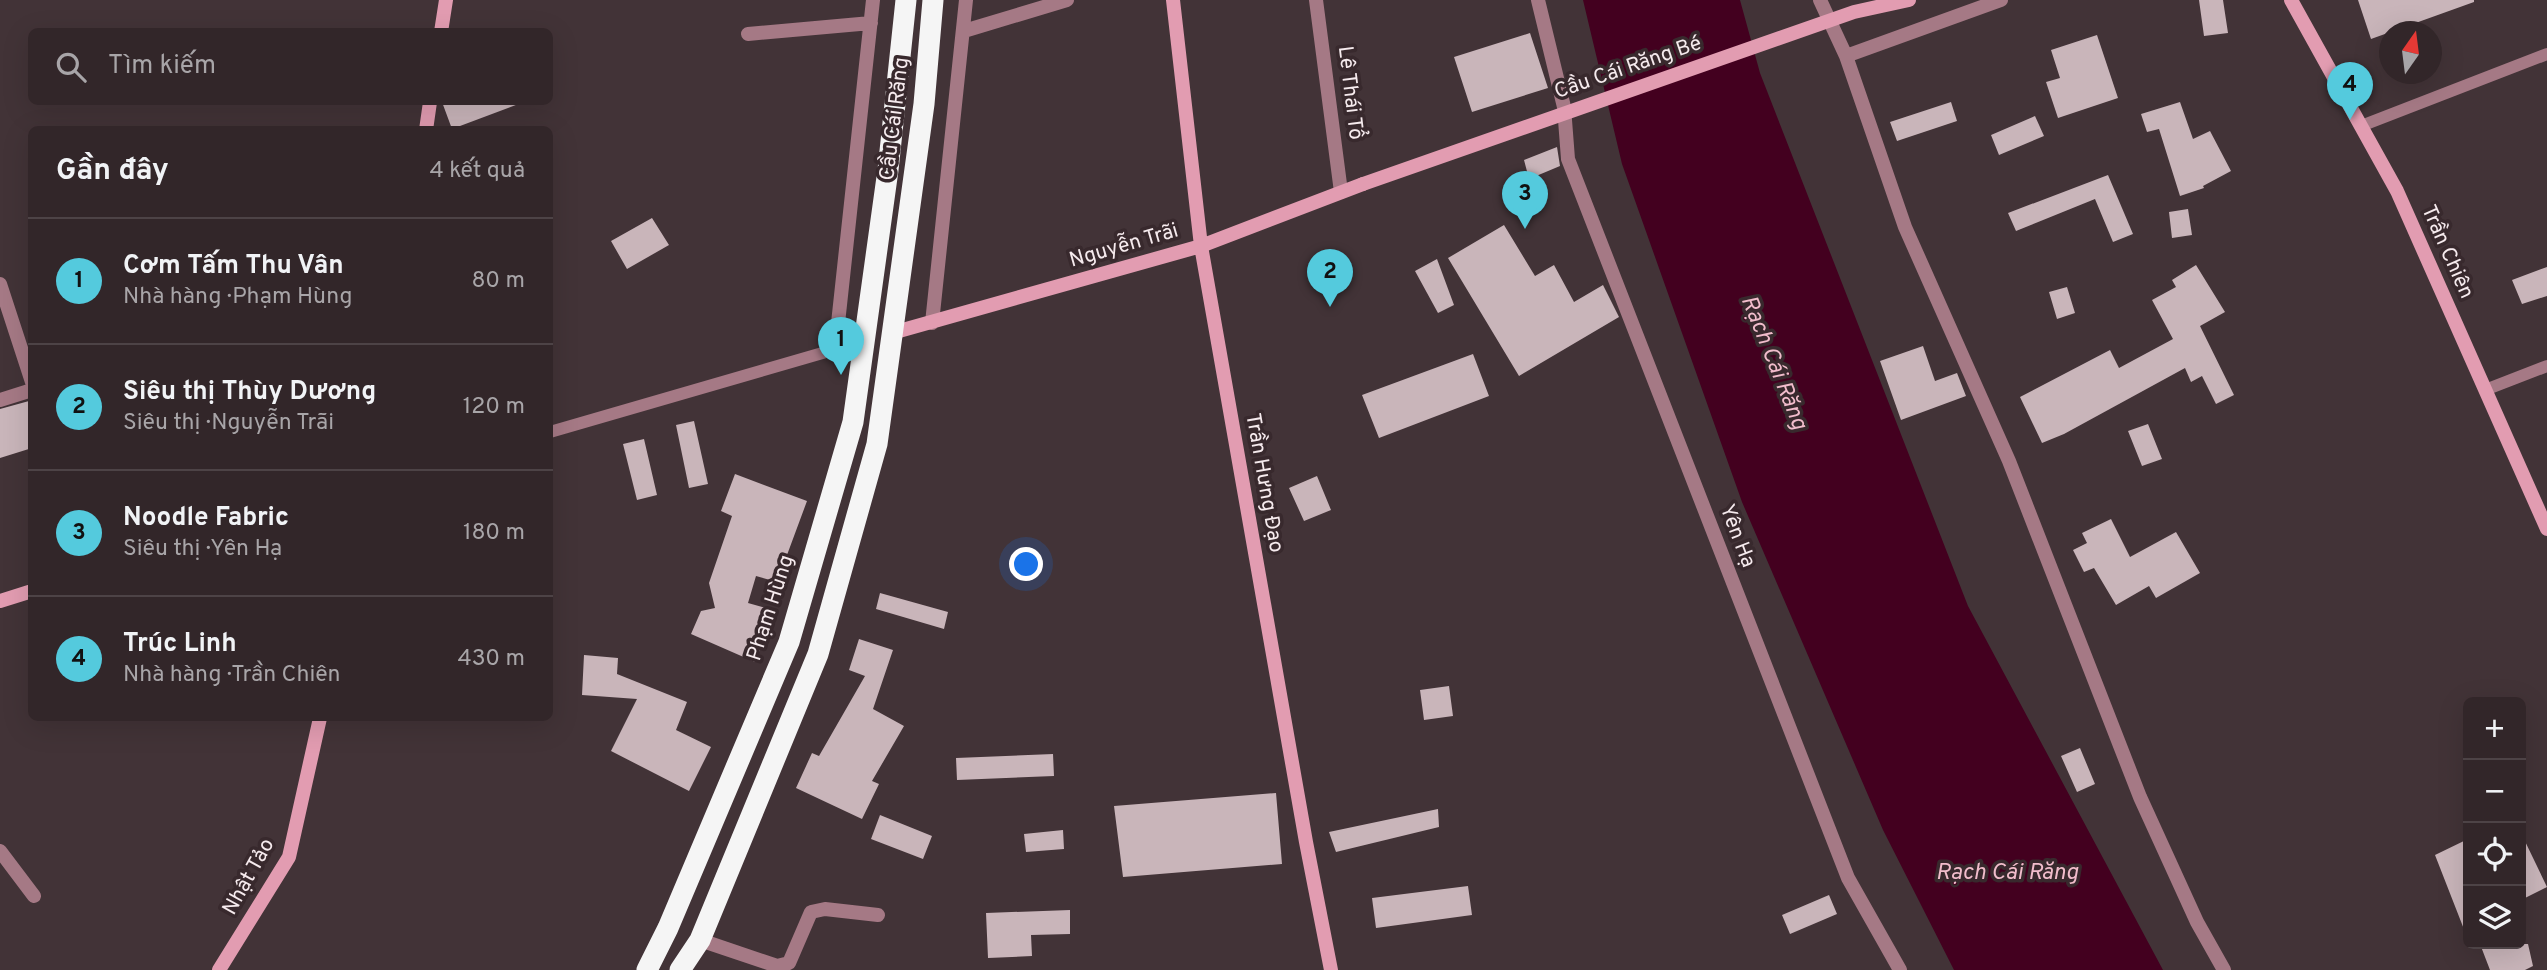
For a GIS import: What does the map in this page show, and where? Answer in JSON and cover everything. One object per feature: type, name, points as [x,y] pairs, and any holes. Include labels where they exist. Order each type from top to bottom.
[{"type":"highway","name":"Cầu Cái Răng","points":[[878,242],[906,0]]},
{"type":"highway","name":"Cầu Cái Răng","points":[[892,334],[923,104],[933,0]]},
{"type":"highway","name":"Phạm Hùng","points":[[648,970],[789,642],[853,422],[878,242]]},
{"type":"highway","points":[[680,970],[700,940],[818,654],[877,444],[892,334]]},
{"type":"highway","points":[[668,928],[700,940]]},
{"type":"street","points":[[442,28],[446,0]]},
{"type":"street","points":[[835,351],[873,0]]},
{"type":"street","points":[[932,323],[966,0]]},
{"type":"street","points":[[964,31],[1067,0]]},
{"type":"street","name":"Trần Hưng Đạo","points":[[1172,0],[1201,246],[1301,815],[1331,970]]},
{"type":"street","name":"Lê Thái Tổ","points":[[1316,0],[1341,192]]},
{"type":"street","name":"Yên Hạ","points":[[1538,0],[1564,107],[1568,159],[1843,865],[1900,970]]},
{"type":"street","points":[[1820,0],[1846,56],[1905,227],[2009,461],[2140,796],[2197,922],[2224,970]]},
{"type":"street","name":"Cầu Cái Răng Bé","points":[[1363,184],[1854,12],[1909,0]]},
{"type":"street","points":[[1846,56],[2001,0]]},
{"type":"street","name":"Trần Chiên","points":[[2291,0],[2397,191],[2547,529]]},
{"type":"street","points":[[748,34],[871,23]]},
{"type":"street","points":[[427,126],[430,105]]},
{"type":"street","name":"Nguyễn Trãi","points":[[892,334],[1201,246],[1363,184]]},
{"type":"street","points":[[0,284],[28,370]]},
{"type":"street","points":[[0,400],[28,391]]},
{"type":"street","points":[[0,601],[28,592]]},
{"type":"street","name":"Nhật Tảo","points":[[219,970],[289,857],[319,721]]},
{"type":"street","points":[[0,851],[34,896]]},
{"type":"street","points":[[700,940],[783,966],[789,963],[811,912],[825,909],[878,915]]},
{"type":"lane","points":[[2361,126],[2547,54]]},
{"type":"lane","points":[[553,431],[864,341]]},
{"type":"lane","points":[[2485,390],[2547,366]]},
{"type":"water","name":"Rạch Cái Răng","points":[[1583,0],[1740,0],[1760,73],[1968,606],[2163,970],[1954,970],[1883,830],[1742,502],[1622,164]]},
{"type":"building","points":[[2199,0],[2223,0],[2228,33],[2204,36]]},
{"type":"building","points":[[2358,0],[2474,0],[2421,21],[2379,21],[2379,36],[2371,39]]},
{"type":"building","points":[[1530,33],[1548,88],[1472,112],[1454,57]]},
{"type":"building","points":[[2097,35],[2118,98],[2058,118],[2046,82],[2060,78],[2051,50]]},
{"type":"building","points":[[1951,102],[1957,121],[1897,141],[1890,122]]},
{"type":"building","points":[[2180,102],[2193,139],[2210,131],[2231,171],[2203,186],[2204,188],[2180,196],[2159,129],[2147,132],[2141,114]]},
{"type":"building","points":[[443,105],[516,105],[460,126],[451,126]]},
{"type":"building","points":[[2035,116],[2044,136],[1999,155],[1991,135]]},
{"type":"building","points":[[1557,147],[1560,166],[1529,179],[1524,160]]},
{"type":"building","points":[[2108,175],[2133,234],[2113,242],[2095,199],[2016,231],[2008,213]]},
{"type":"building","points":[[2188,209],[2192,235],[2172,238],[2169,212]]},
{"type":"building","points":[[652,218],[669,245],[627,269],[611,241]]},
{"type":"building","points":[[1504,225],[1535,276],[1554,265],[1574,302],[1603,285],[1619,317],[1519,376],[1448,258]]},
{"type":"building","points":[[1437,259],[1454,305],[1438,313],[1415,271]]},
{"type":"building","points":[[2196,265],[2225,312],[2200,326],[2234,395],[2216,404],[2202,376],[2191,382],[2185,368],[2064,434],[2042,443],[2020,397],[2110,350],[2119,368],[2173,339],[2152,300],[2176,287],[2172,280]]},
{"type":"building","points":[[2547,267],[2547,296],[2522,304],[2512,280]]},
{"type":"building","points":[[2067,287],[2075,313],[2057,319],[2049,292]]},
{"type":"building","points":[[1923,346],[1935,381],[1957,373],[1966,396],[1901,420],[1880,361]]},
{"type":"building","points":[[1473,354],[1489,396],[1379,438],[1362,395]]},
{"type":"building","points":[[28,401],[28,449],[0,458],[0,409]]},
{"type":"building","points":[[694,421],[708,484],[689,488],[676,425]]},
{"type":"building","points":[[2148,424],[2162,459],[2142,466],[2128,431]]},
{"type":"building","points":[[644,439],[657,495],[637,500],[623,444]]},
{"type":"building","points":[[735,474],[807,501],[777,582],[756,576],[748,603],[769,609],[757,643],[762,645],[755,662],[691,634],[701,611],[715,608],[709,583],[732,516],[721,511]]},
{"type":"building","points":[[1317,476],[1331,510],[1304,521],[1289,488]]},
{"type":"building","points":[[2111,519],[2130,557],[2176,532],[2200,573],[2156,598],[2149,586],[2116,605],[2094,568],[2084,572],[2073,550],[2087,543],[2082,533]]},
{"type":"building","points":[[880,593],[948,612],[944,629],[876,609]]},
{"type":"building","points":[[859,639],[893,650],[873,709],[904,726],[872,781],[879,784],[862,819],[796,788],[812,753],[819,756],[865,676],[849,670]]},
{"type":"building","points":[[584,655],[618,658],[617,674],[687,702],[676,730],[711,747],[689,791],[611,751],[637,699],[582,695]]},
{"type":"building","points":[[1449,686],[1453,716],[1424,720],[1420,690]]},
{"type":"building","points":[[2080,748],[2095,784],[2077,792],[2061,756]]},
{"type":"building","points":[[1053,754],[1054,776],[957,780],[956,758]]},
{"type":"building","points":[[1276,793],[1282,864],[1123,877],[1114,806]]},
{"type":"building","points":[[1438,809],[1439,827],[1336,852],[1329,832]]},
{"type":"building","points":[[880,815],[932,836],[923,859],[871,839]]},
{"type":"building","points":[[1063,830],[1064,849],[1026,852],[1024,834]]},
{"type":"building","points":[[2463,841],[2463,927],[2435,855]]},
{"type":"building","points":[[2526,843],[2547,887],[2526,898]]},
{"type":"building","points":[[1468,886],[1472,915],[1376,928],[1372,898]]},
{"type":"building","points":[[1829,895],[1837,914],[1790,934],[1782,915]]},
{"type":"building","points":[[1070,910],[1070,934],[1031,935],[1032,956],[988,958],[986,913]]},
{"type":"building","points":[[2528,944],[2533,966],[2525,970],[2490,970],[2482,949],[2526,949]]},
{"type":"place","name":"Trúc Linh","points":[[2350,120]]},
{"type":"place","name":"Noodle Fabric","points":[[1525,229]]},
{"type":"place","name":"Siêu thị Thùy Dương","points":[[1330,307]]},
{"type":"place","name":"Cơm Tấm Thu Vân","points":[[841,375]]}]
